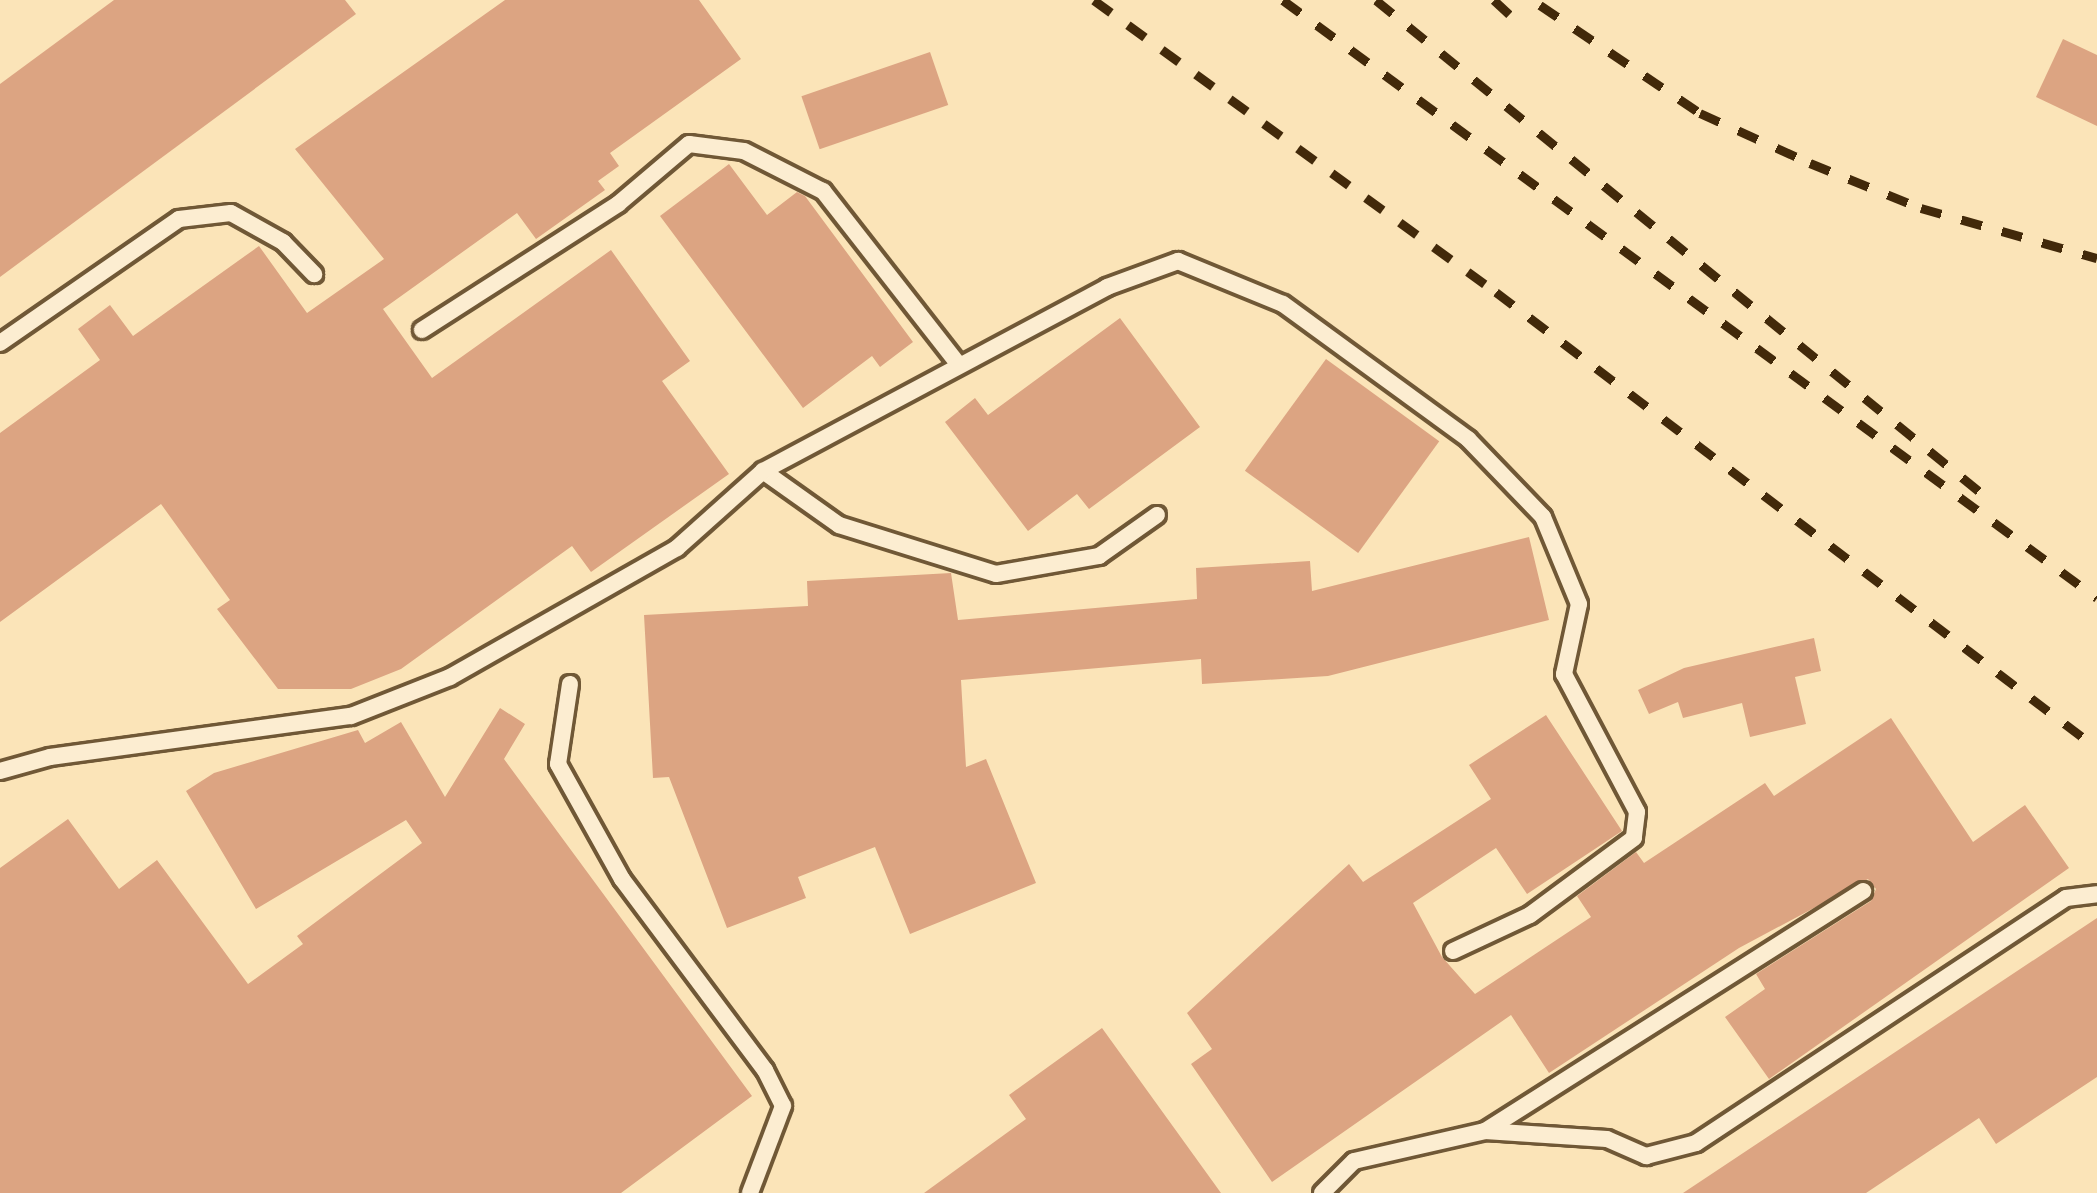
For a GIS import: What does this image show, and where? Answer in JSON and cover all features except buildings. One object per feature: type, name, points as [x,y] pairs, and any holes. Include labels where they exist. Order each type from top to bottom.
[{"type":"lane","points":[[422,330],[618,203],[689,144],[744,151],[823,190],[958,364]]},
{"type":"lane","points":[[0,344],[179,219],[231,213],[283,242],[314,274]]},
{"type":"lane","points":[[0,771],[351,716],[450,677],[677,548],[763,471],[1106,287],[1178,261],[1283,304],[1329,333],[1468,439],[1543,517],[1579,604],[1564,674],[1637,812],[1634,838],[1529,915],[1453,951]]},
{"type":"lane","points":[[763,471],[839,525],[996,574],[1099,556],[1157,515]]},
{"type":"lane","points":[[570,684],[558,764],[622,879],[765,1070],[783,1106],[750,1193]]},
{"type":"lane","points":[[1485,1131],[1863,891]]},
{"type":"lane","points":[[1322,1193],[1354,1161],[1485,1131],[1607,1139],[1646,1156],[1696,1143],[2066,898],[2097,894]]},
{"type":"railway","points":[[1094,0],[1496,292],[2097,748]]},
{"type":"railway","points":[[1283,0],[2097,598]]},
{"type":"railway","points":[[1376,0],[1985,496]]},
{"type":"railway","points":[[1494,0],[1509,14]]},
{"type":"railway","points":[[1540,5],[1700,113],[1810,163],[1921,208],[2097,258]]}]
